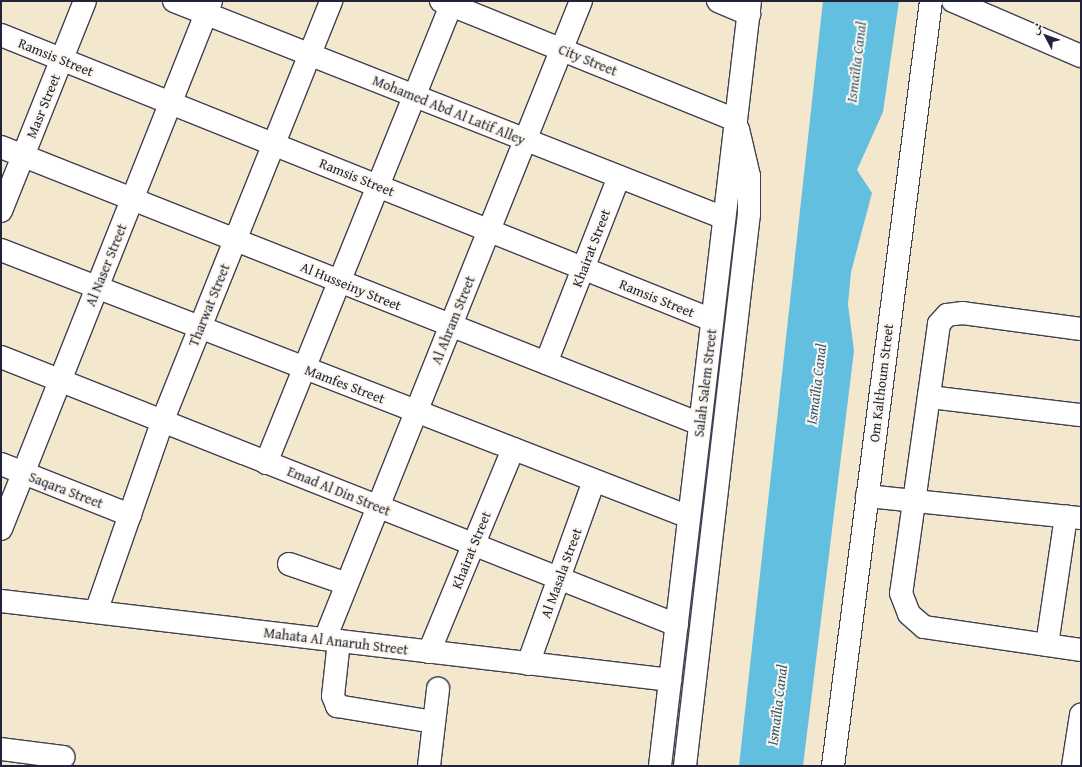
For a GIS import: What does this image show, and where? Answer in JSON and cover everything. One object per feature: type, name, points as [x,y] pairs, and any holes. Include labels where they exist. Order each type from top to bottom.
[{"type":"main road","name":"Masr Street","points":[[1,211],[85,1]]},
{"type":"main road","name":"Mohamed Abd Al Latif Alley","points":[[174,1],[208,7],[310,55],[724,218]]},
{"type":"main road","name":"Tharwat Street","points":[[96,612],[162,422],[331,1]]},
{"type":"main road","name":"Al Ahram Street","points":[[434,722],[336,706],[333,696],[332,640],[347,584],[581,1]]},
{"type":"main road","points":[[718,1],[750,7]]},
{"type":"main road","name":"Om Kalthoum Street","points":[[833,766],[866,496],[931,1]]},
{"type":"main road","points":[[953,1],[1081,56]]},
{"type":"main road","name":"City Street","points":[[449,2],[735,120]]},
{"type":"main road","points":[[266,463],[415,96],[449,2]]},
{"type":"main road","name":"Al Naser Street","points":[[1,529],[208,7]]},
{"type":"main road","name":"Salah Salem Street","points":[[660,766],[735,120],[750,7]]},
{"type":"main road","name":"Ramsis Street","points":[[1,35],[712,320]]},
{"type":"main road","points":[[685,766],[742,279],[749,176],[735,120]]},
{"type":"main road","name":"Al Husseiny Street","points":[[1,147],[700,424]]},
{"type":"main road","name":"Khairat Street","points":[[546,363],[619,177]]},
{"type":"main road","name":"Mamfes Street","points":[[1,250],[689,517]]},
{"type":"main road","points":[[1081,329],[963,313],[947,315],[939,324],[901,593],[909,614],[924,627],[1081,650]]},
{"type":"main road","name":"Emad Al Din Street","points":[[1,358],[677,625]]},
{"type":"main road","points":[[929,397],[1081,415]]},
{"type":"main road","name":"Khairat Street","points":[[429,652],[512,449]]},
{"type":"main road","name":"Saqara Street","points":[[1,464],[130,515]]},
{"type":"main road","name":"Al Masala Street","points":[[528,664],[594,481]]},
{"type":"main road","points":[[866,496],[1074,517],[1047,645]]},
{"type":"main road","points":[[289,564],[347,584]]},
{"type":"main road","name":"Mahata Al Anaruh Street","points":[[1,601],[670,680]]},
{"type":"main road","points":[[429,766],[438,689]]},
{"type":"main road","points":[[1073,766],[1081,715]]},
{"type":"main road","points":[[1,749],[63,757]]},
{"type":"water","name":"Ismaïlia Canal","points":[[823,1],[899,1],[883,112],[857,170],[872,193],[851,272],[848,304],[854,351],[803,766],[739,766]]}]
